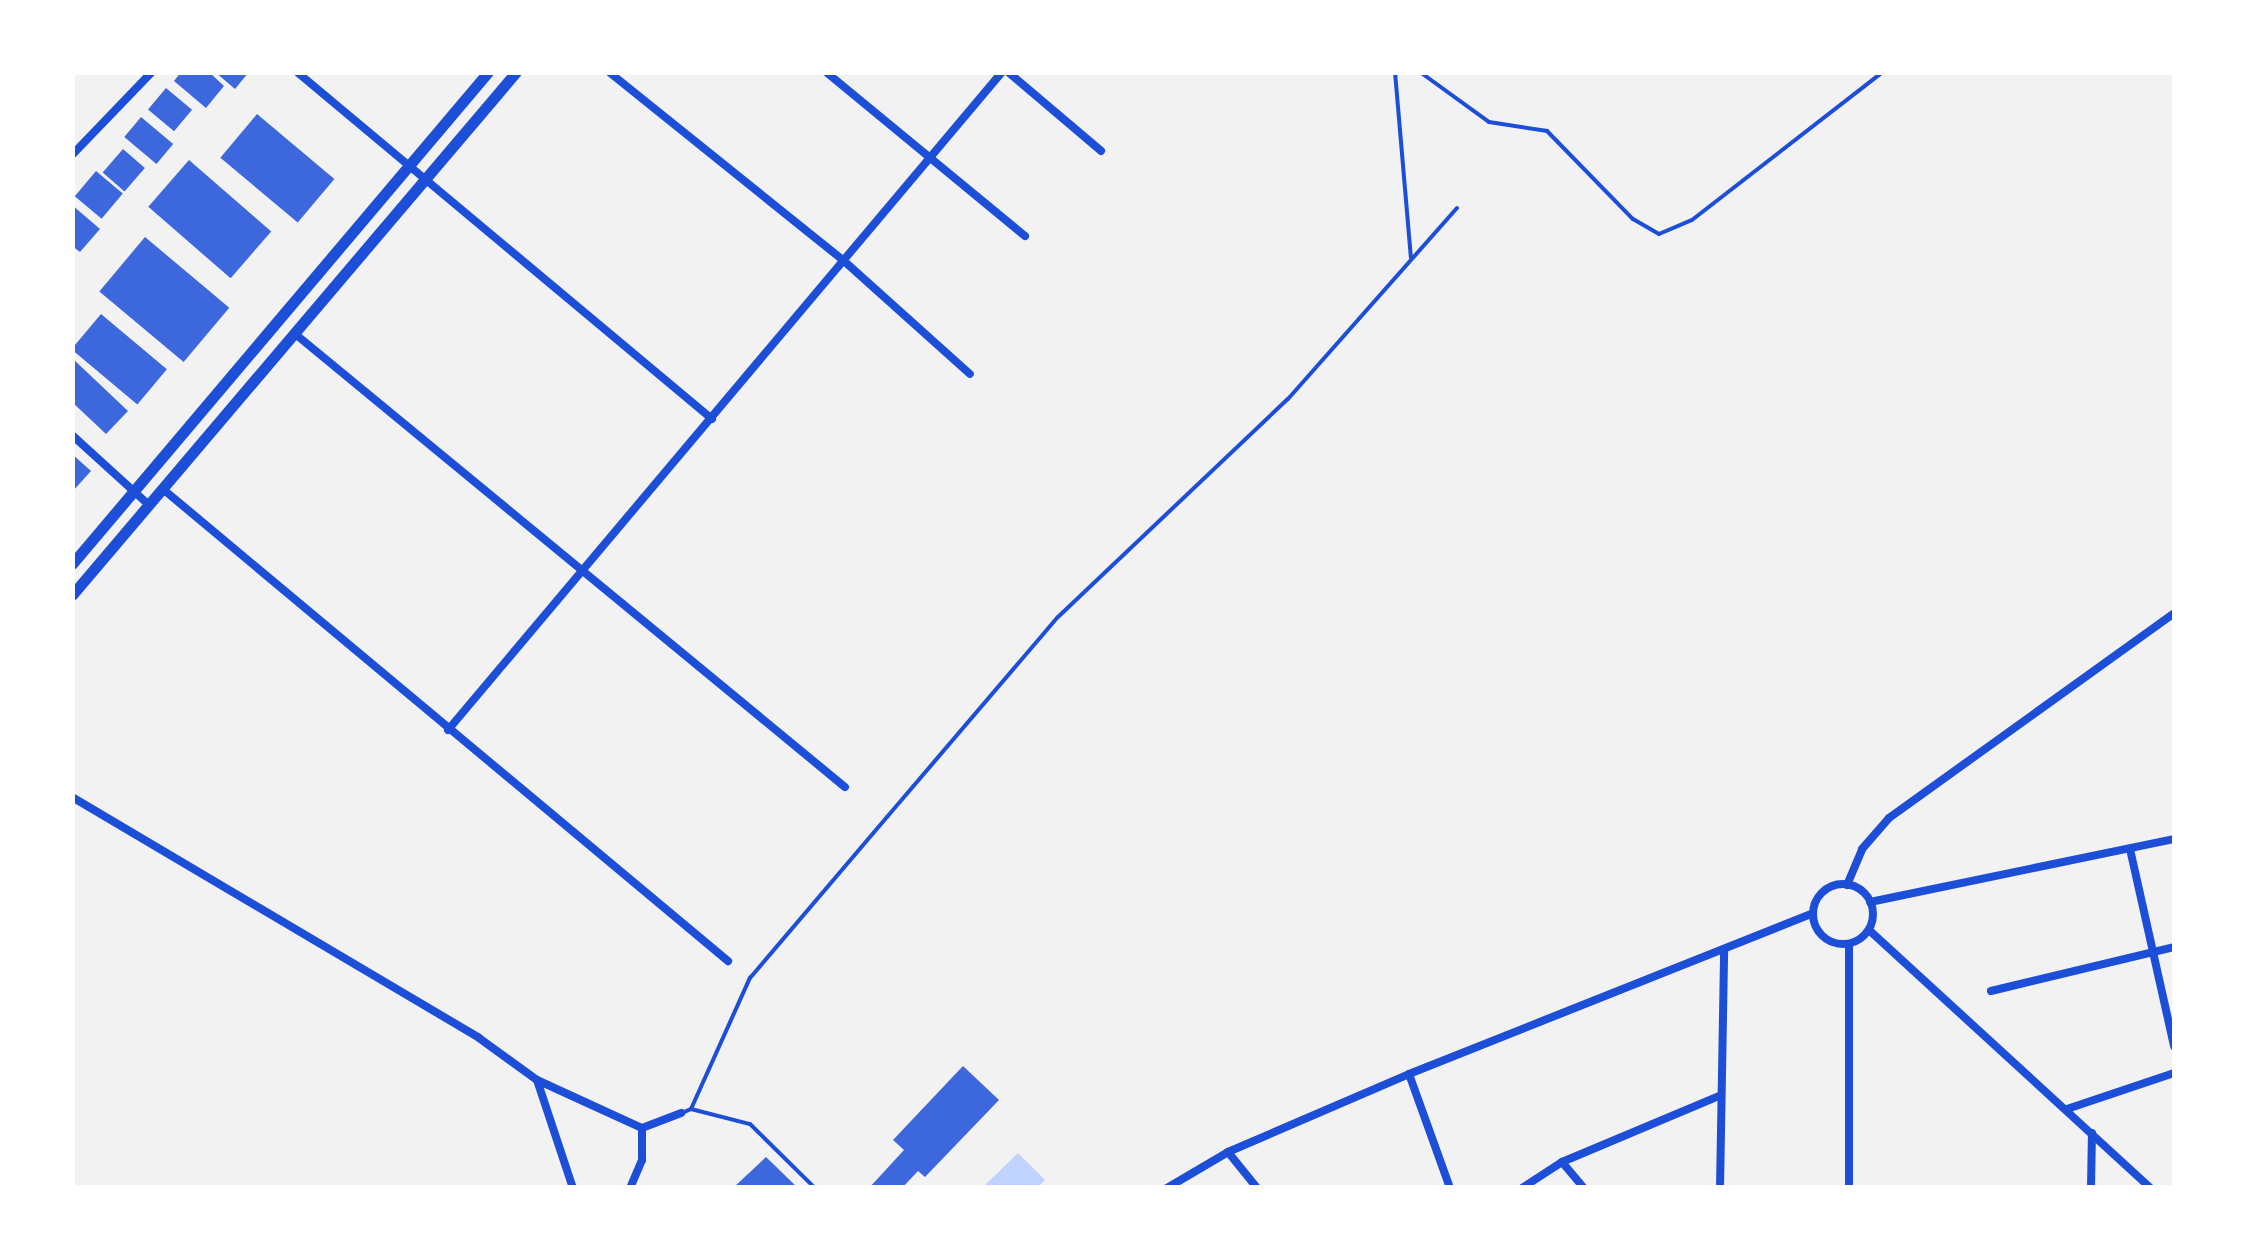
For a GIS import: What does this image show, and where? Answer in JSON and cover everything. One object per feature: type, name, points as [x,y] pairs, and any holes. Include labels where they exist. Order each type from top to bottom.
[{"type":"main road","points":[[72,564],[136,494],[488,72]]},
{"type":"main road","points":[[72,595],[516,72]]},
{"type":"street","points":[[296,72],[712,419]]},
{"type":"street","points":[[609,72],[844,262],[970,374]]},
{"type":"street","points":[[826,72],[1025,236]]},
{"type":"street","points":[[448,730],[1005,72],[1100,151]]},
{"type":"street","points":[[72,154],[147,76]]},
{"type":"street","points":[[294,333],[845,787]]},
{"type":"street","points":[[72,435],[150,506]]},
{"type":"street","points":[[164,490],[728,961]]},
{"type":"street","points":[[1848,885],[1862,849],[1889,818],[2174,614]]},
{"type":"street","points":[[72,798],[479,1038],[537,1080],[642,1128],[681,1113]]},
{"type":"street","points":[[1848,885],[1870,902],[2174,839]]},
{"type":"street","points":[[2130,849],[2174,1046]]},
{"type":"street","points":[[1167,1188],[1228,1152],[1410,1074],[1812,914],[1823,891],[1848,885]]},
{"type":"street","points":[[1870,902],[1869,930],[2151,1188]]},
{"type":"street","points":[[1812,914],[1824,938],[1849,944],[1869,930]]},
{"type":"street","points":[[1849,944],[1849,1188]]},
{"type":"street","points":[[1991,990],[2174,947]]},
{"type":"street","points":[[1720,1188],[1724,949]]},
{"type":"street","points":[[2067,1109],[2174,1073]]},
{"type":"street","points":[[1410,1074],[1450,1188]]},
{"type":"street","points":[[537,1080],[573,1188]]},
{"type":"street","points":[[1522,1188],[1562,1162],[1719,1096]]},
{"type":"street","points":[[630,1188],[642,1160],[642,1128]]},
{"type":"street","points":[[2091,1188],[2092,1133]]},
{"type":"street","points":[[1228,1152],[1258,1188]]},
{"type":"street","points":[[1562,1162],[1584,1188]]},
{"type":"lane","points":[[1396,72],[1412,258]]},
{"type":"lane","points":[[1420,72],[1489,122],[1548,131],[1633,220],[1659,234],[1692,220],[1883,72]]},
{"type":"lane","points":[[692,1109],[762,963],[1058,617],[1288,399],[1457,208]]},
{"type":"lane","points":[[681,1113],[692,1109],[750,1124],[815,1188]]},
{"type":"water","points":[[1018,1153],[1045,1180],[1038,1187],[983,1187]]},
{"type":"building","points":[[181,72],[209,72],[224,86],[206,108],[174,81]]},
{"type":"building","points":[[215,72],[249,72],[235,89]]},
{"type":"building","points":[[166,88],[192,110],[174,131],[148,109]]},
{"type":"building","points":[[257,114],[334,179],[298,223],[220,158]]},
{"type":"building","points":[[141,117],[173,144],[156,164],[124,137]]},
{"type":"building","points":[[123,149],[145,168],[125,191],[103,172]]},
{"type":"building","points":[[189,160],[271,232],[231,278],[148,207]]},
{"type":"building","points":[[96,171],[123,193],[102,219],[75,196]]},
{"type":"building","points":[[72,205],[100,229],[80,252],[72,246]]},
{"type":"building","points":[[145,237],[229,308],[184,362],[99,291]]},
{"type":"building","points":[[101,314],[167,369],[137,405],[72,350]]},
{"type":"building","points":[[72,358],[128,411],[106,434],[72,402]]},
{"type":"building","points":[[72,454],[91,471],[72,492]]},
{"type":"building","points":[[963,1066],[999,1100],[925,1177],[918,1171],[902,1188],[869,1188],[904,1150],[893,1140]]},
{"type":"building","points":[[766,1157],[798,1188],[733,1188]]}]
